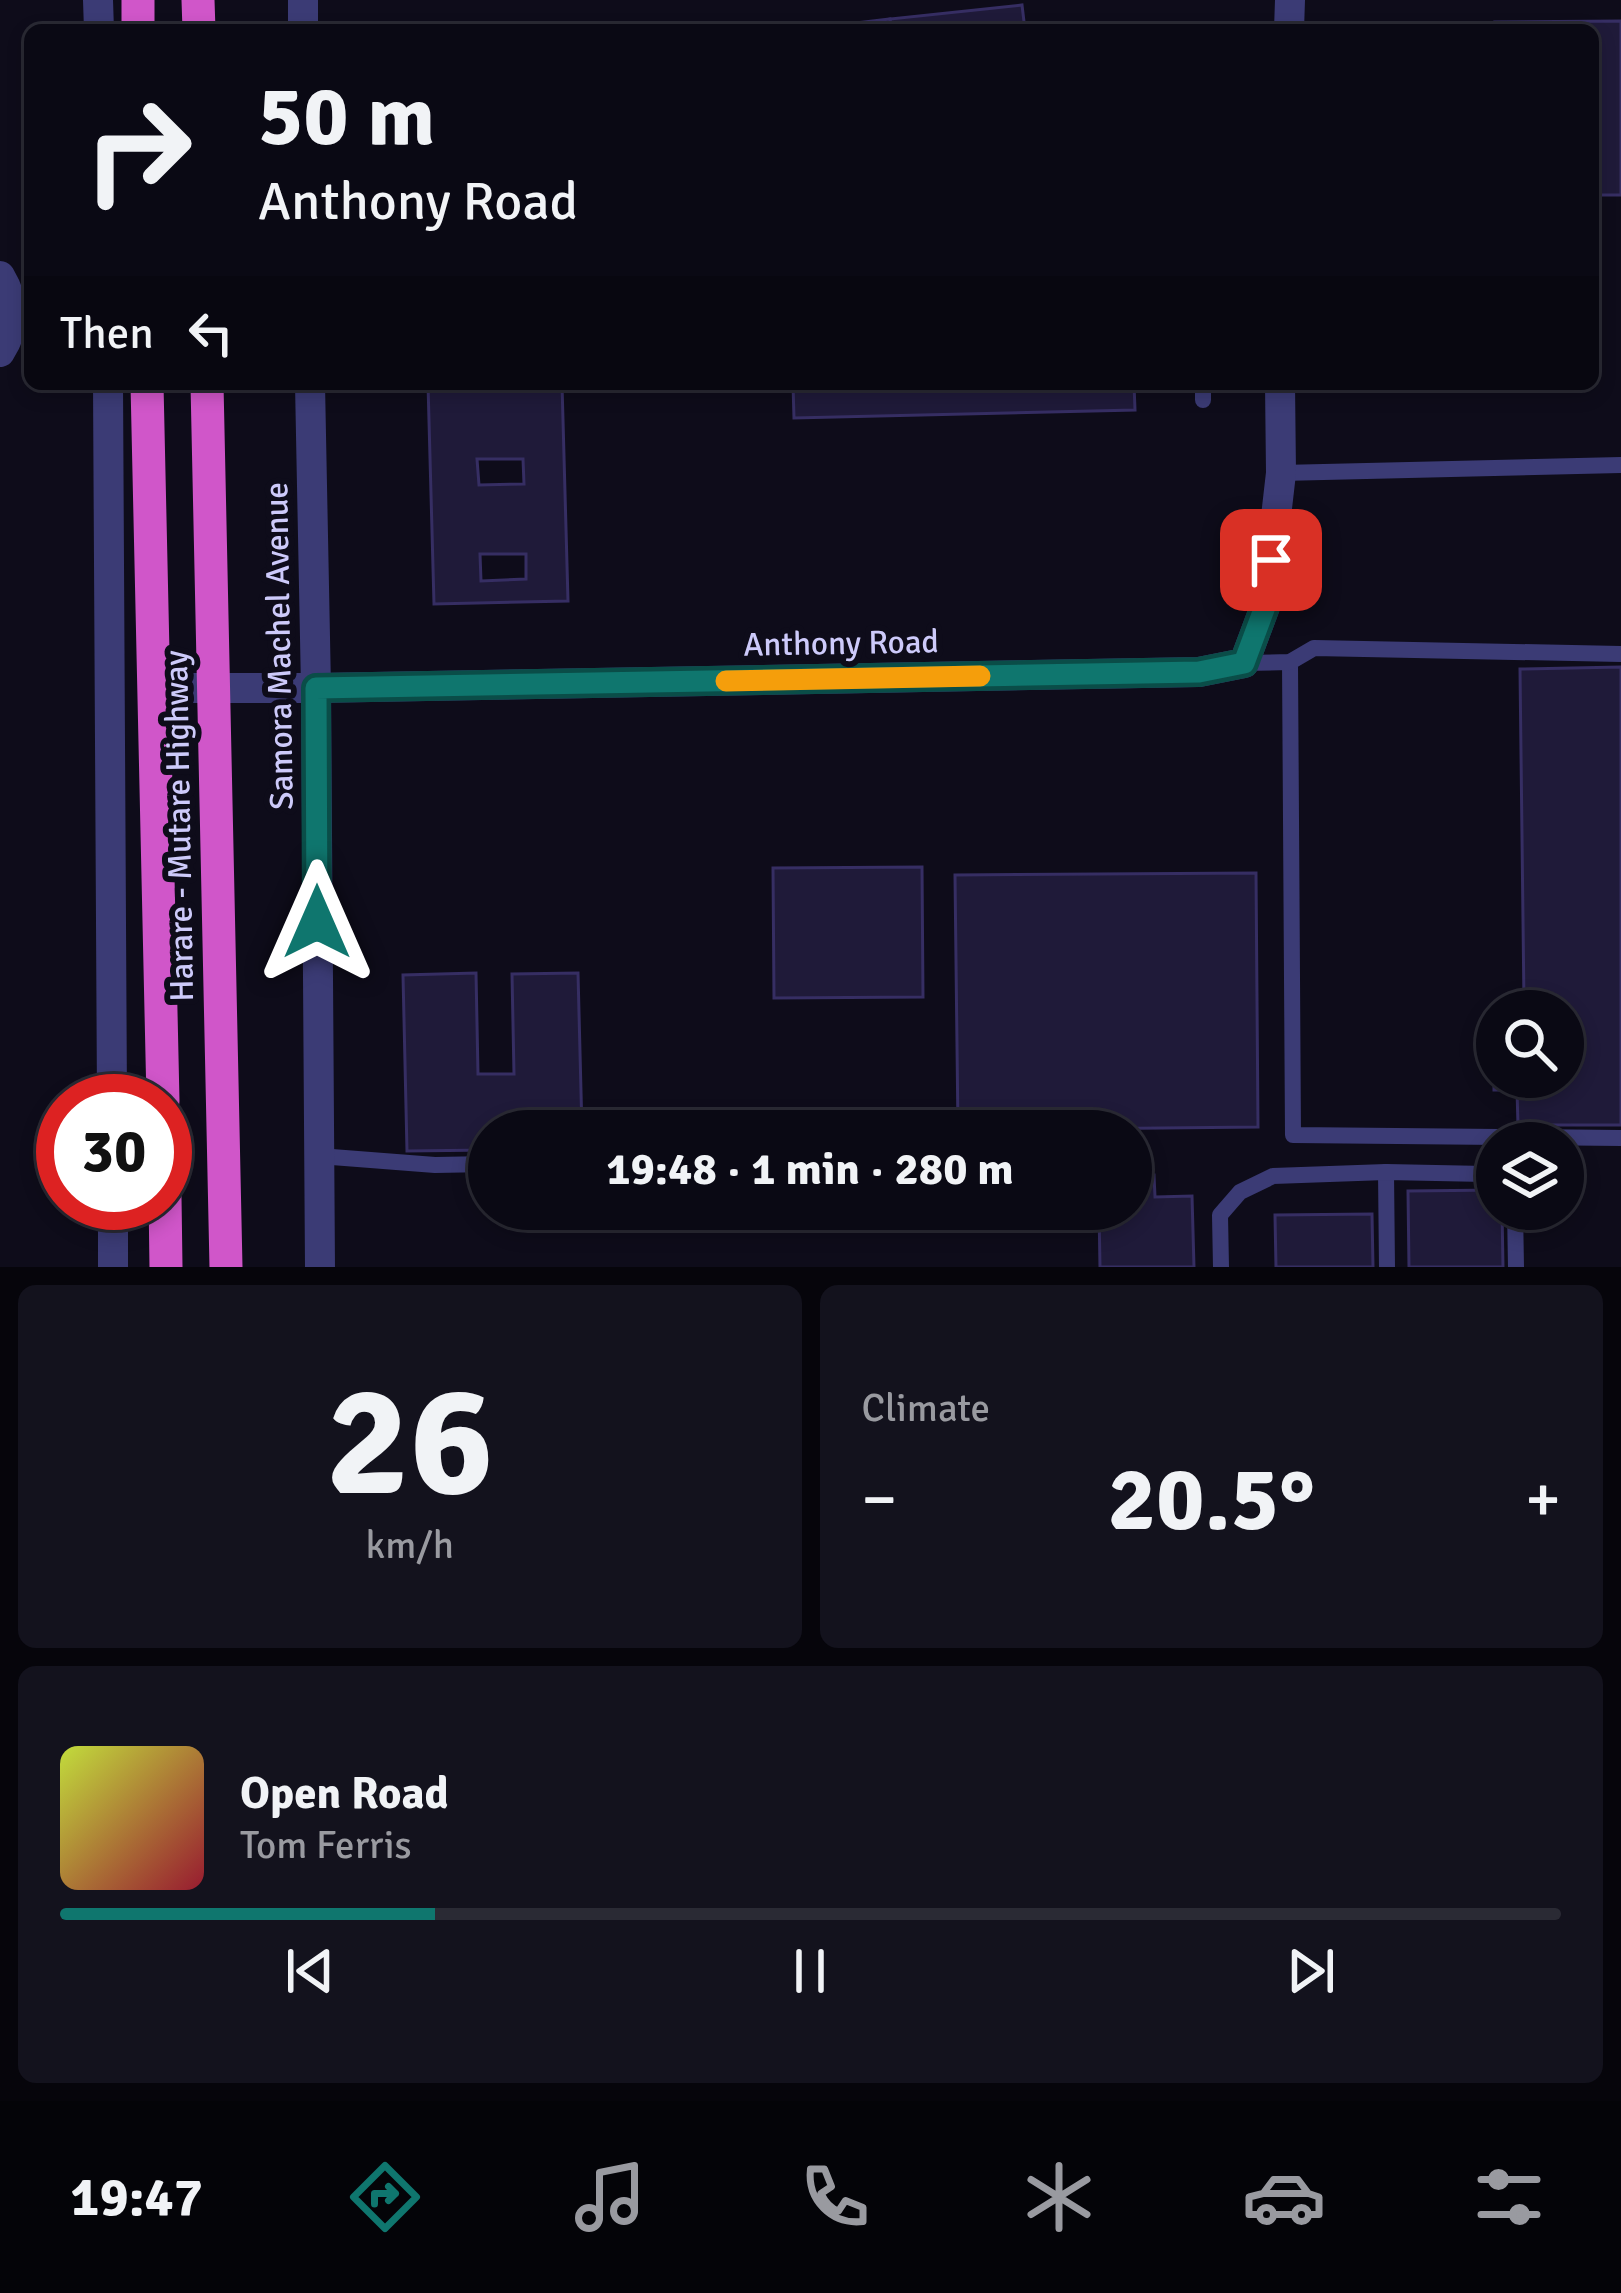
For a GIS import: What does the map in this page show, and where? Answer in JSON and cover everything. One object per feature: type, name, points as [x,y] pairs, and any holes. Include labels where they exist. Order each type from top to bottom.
[{"type":"highway","name":"Harare - Mutare Highway","points":[[147,390],[162,1074]]},
{"type":"highway","name":"Harare - Mutare Highway","points":[[207,390],[226,1267]]},
{"type":"highway","points":[[165,1230],[166,1267]]},
{"type":"street","points":[[0,276],[11,295],[14,319],[4,346]]},
{"type":"street","points":[[108,390],[112,1074]]},
{"type":"street","name":"Samora Machel Avenue","points":[[310,390],[320,1267]]},
{"type":"street","points":[[1244,663],[1266,604],[1280,473],[1280,390]]},
{"type":"street","name":"Anthony Road","points":[[154,688],[1199,672],[1244,663]]},
{"type":"street","points":[[113,1230],[113,1267]]},
{"type":"lane","points":[[1280,473],[1621,465]]},
{"type":"lane","points":[[1244,663],[1290,662],[1314,648],[1621,654]]},
{"type":"lane","points":[[1290,662],[1293,1136],[1621,1138]]},
{"type":"lane","points":[[319,1156],[468,1164]]},
{"type":"lane","points":[[1386,1172],[1387,1267]]},
{"type":"lane","points":[[1221,1267],[1220,1215],[1240,1192],[1273,1176],[1476,1174]]},
{"type":"lane","points":[[1515,1230],[1516,1267]]},
{"type":"building","points":[[1022,5],[1024,24],[890,24],[890,19]]},
{"type":"building","points":[[890,19],[890,24],[847,24]]},
{"type":"building","points":[[1621,21],[1621,195],[1599,195],[1599,24],[1495,22]]},
{"type":"building","points":[[428,390],[562,390],[568,601],[434,604]],"holes":[[[477,459],[523,459],[524,484],[479,485]],[[480,554],[526,554],[526,579],[481,581]]]},
{"type":"building","points":[[793,390],[1134,390],[1135,410],[794,418]]},
{"type":"building","points":[[1621,667],[1621,1125],[1518,1122],[1517,1098],[1584,1098],[1584,990],[1524,990],[1520,669]]},
{"type":"building","points":[[922,867],[923,997],[774,998],[773,868]]},
{"type":"building","points":[[1256,873],[1258,1127],[1152,1128],[1152,1110],[958,1110],[955,875]]},
{"type":"building","points":[[476,973],[478,1074],[514,1074],[512,974],[578,973],[581,1110],[468,1110],[468,1150],[407,1151],[403,975]]},
{"type":"building","points":[[1152,1175],[1155,1197],[1192,1196],[1194,1267],[1100,1267],[1099,1230],[1152,1230]]},
{"type":"building","points":[[1476,1190],[1476,1230],[1502,1230],[1503,1267],[1409,1267],[1408,1191]]},
{"type":"building","points":[[1372,1214],[1373,1267],[1276,1267],[1275,1215]]},
{"type":"slow traffic","points":[[726,681],[980,676]]},
{"type":"route","points":[[317,922],[316,688],[1199,672],[1244,663],[1266,604],[1271,560]]}]
